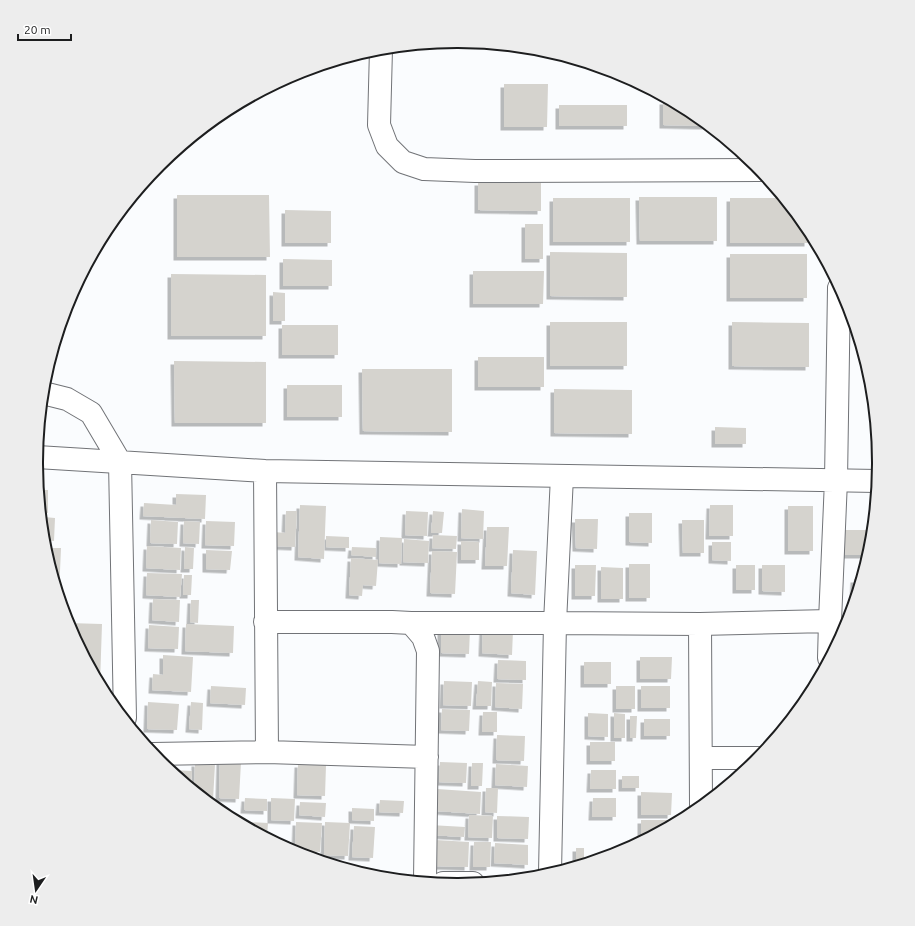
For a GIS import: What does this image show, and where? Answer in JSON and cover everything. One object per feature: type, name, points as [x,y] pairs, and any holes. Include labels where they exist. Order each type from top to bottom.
[{"type":"street","points":[[381,55],[379,125],[387,146],[403,162],[424,169],[475,171],[751,170]]},
{"type":"street","points":[[829,645],[836,480],[840,303]]},
{"type":"street","points":[[49,395],[67,399],[91,413],[120,462],[124,708]]},
{"type":"street","points":[[43,457],[265,471],[871,481]]},
{"type":"street","points":[[265,471],[267,752]]},
{"type":"street","points":[[550,867],[555,622],[562,476]]},
{"type":"street","points":[[265,622],[555,622],[700,624],[830,621]]},
{"type":"street","points":[[411,623],[423,637],[428,651],[425,876]]},
{"type":"street","points":[[700,624],[702,798]]},
{"type":"street","points":[[162,754],[267,752],[426,757]]},
{"type":"street","points":[[702,758],[749,758]]},
{"type":"building","points":[[504,84],[548,84],[547,127],[504,127]]},
{"type":"building","points":[[663,103],[699,126],[663,125]]},
{"type":"building","points":[[559,105],[627,105],[627,126],[559,126]]},
{"type":"building","points":[[478,182],[541,183],[541,211],[478,210]]},
{"type":"building","points":[[177,195],[269,195],[270,257],[177,257]]},
{"type":"building","points":[[639,197],[717,197],[717,241],[640,241]]},
{"type":"building","points":[[553,198],[630,198],[630,242],[553,242]]},
{"type":"building","points":[[730,198],[775,198],[808,243],[808,243],[730,243]]},
{"type":"building","points":[[285,210],[331,211],[331,243],[285,243]]},
{"type":"building","points":[[525,224],[543,224],[543,259],[525,259]]},
{"type":"building","points":[[550,252],[627,253],[627,297],[550,296]]},
{"type":"building","points":[[730,254],[807,254],[807,298],[730,298]]},
{"type":"building","points":[[283,259],[332,260],[332,286],[283,286]]},
{"type":"building","points":[[473,271],[544,271],[543,304],[473,304]]},
{"type":"building","points":[[171,274],[266,275],[266,336],[171,336]]},
{"type":"building","points":[[273,292],[285,293],[285,321],[273,321]]},
{"type":"building","points":[[550,322],[627,322],[627,366],[550,366]]},
{"type":"building","points":[[732,322],[809,323],[809,367],[732,366]]},
{"type":"building","points":[[282,325],[338,325],[338,355],[282,355]]},
{"type":"building","points":[[478,357],[544,357],[544,387],[478,387]]},
{"type":"building","points":[[174,361],[266,362],[266,423],[175,423]]},
{"type":"building","points":[[362,369],[452,369],[452,432],[363,431]]},
{"type":"building","points":[[287,385],[342,385],[342,417],[287,417]]},
{"type":"building","points":[[554,389],[632,390],[632,434],[554,433]]},
{"type":"building","points":[[715,427],[746,428],[746,444],[715,444]]},
{"type":"building","points":[[44,490],[48,490],[48,513],[47,513]]},
{"type":"building","points":[[176,494],[206,495],[205,519],[143,516],[144,503],[176,505]]},
{"type":"building","points":[[300,505],[326,506],[324,559],[298,557]]},
{"type":"building","points":[[710,505],[733,505],[733,536],[709,536]]},
{"type":"building","points":[[788,506],[813,506],[813,551],[788,551]]},
{"type":"building","points":[[462,509],[484,511],[483,539],[461,538]]},
{"type":"building","points":[[286,511],[297,511],[295,547],[274,546],[274,532],[285,533]]},
{"type":"building","points":[[406,511],[428,512],[427,536],[405,535]]},
{"type":"building","points":[[433,511],[444,512],[442,533],[431,533]]},
{"type":"building","points":[[629,513],[652,513],[652,543],[629,542]]},
{"type":"building","points":[[47,517],[55,518],[54,541],[51,541]]},
{"type":"building","points":[[575,519],[598,519],[597,549],[576,548]]},
{"type":"building","points":[[151,520],[178,522],[177,544],[150,543]]},
{"type":"building","points":[[682,520],[704,520],[704,553],[683,553]]},
{"type":"building","points":[[184,521],[200,522],[199,544],[183,543]]},
{"type":"building","points":[[206,521],[235,522],[234,546],[205,545]]},
{"type":"building","points":[[487,527],[509,527],[507,566],[485,566]]},
{"type":"building","points":[[845,530],[866,530],[861,555],[845,555]]},
{"type":"building","points":[[433,535],[457,536],[456,549],[432,548]]},
{"type":"building","points":[[326,536],[349,537],[349,548],[326,547]]},
{"type":"building","points":[[380,537],[402,538],[401,564],[379,563]]},
{"type":"building","points":[[404,539],[429,541],[428,563],[403,562]]},
{"type":"building","points":[[461,541],[479,542],[479,560],[461,560]]},
{"type":"building","points":[[712,542],[731,542],[731,561],[712,560]]},
{"type":"building","points":[[147,546],[181,548],[180,570],[146,568]]},
{"type":"building","points":[[185,547],[194,548],[193,569],[184,569]]},
{"type":"building","points":[[352,547],[376,548],[376,557],[351,555]]},
{"type":"building","points":[[52,548],[61,548],[60,579]]},
{"type":"building","points":[[206,550],[232,551],[230,570],[206,569]]},
{"type":"building","points":[[513,550],[537,551],[535,595],[511,593]]},
{"type":"building","points":[[432,551],[457,552],[455,594],[430,593]]},
{"type":"building","points":[[351,558],[378,560],[376,586],[363,585],[362,596],[349,595]]},
{"type":"building","points":[[629,564],[650,564],[650,598],[629,598]]},
{"type":"building","points":[[575,565],[596,565],[595,596],[575,596]]},
{"type":"building","points":[[736,565],[755,565],[755,590],[736,590]]},
{"type":"building","points":[[762,565],[785,565],[785,592],[762,591]]},
{"type":"building","points":[[601,567],[623,568],[623,599],[601,599]]},
{"type":"building","points":[[147,573],[182,574],[180,597],[146,595]]},
{"type":"building","points":[[184,575],[192,575],[191,595],[183,595]]},
{"type":"building","points":[[153,599],[180,600],[179,622],[152,620]]},
{"type":"building","points":[[191,600],[199,600],[198,623],[190,622]]},
{"type":"building","points":[[76,623],[102,624],[100,672]]},
{"type":"building","points":[[186,624],[234,626],[233,653],[185,651]]},
{"type":"building","points":[[149,625],[179,627],[178,649],[148,648]]},
{"type":"building","points":[[441,628],[470,629],[469,654],[441,653]]},
{"type":"building","points":[[483,629],[513,630],[512,655],[482,653]]},
{"type":"building","points":[[163,655],[193,657],[191,692],[152,690],[153,674],[163,675]]},
{"type":"building","points":[[640,657],[672,657],[671,679],[640,679]]},
{"type":"building","points":[[498,660],[526,661],[526,680],[497,679]]},
{"type":"building","points":[[584,662],[611,662],[611,684],[584,684]]},
{"type":"building","points":[[444,681],[472,682],[471,706],[443,705]]},
{"type":"building","points":[[478,681],[492,682],[491,706],[476,706]]},
{"type":"building","points":[[496,683],[523,684],[522,709],[495,707]]},
{"type":"building","points":[[211,686],[246,688],[245,705],[210,703]]},
{"type":"building","points":[[616,686],[635,686],[635,709],[616,709]]},
{"type":"building","points":[[641,686],[670,686],[670,708],[641,708]]},
{"type":"building","points":[[148,702],[179,704],[177,730],[147,729]]},
{"type":"building","points":[[191,702],[203,703],[202,730],[189,729]]},
{"type":"building","points":[[442,709],[470,710],[469,731],[441,730]]},
{"type":"building","points":[[483,712],[497,712],[497,732],[482,732]]},
{"type":"building","points":[[588,713],[608,714],[608,737],[588,736]]},
{"type":"building","points":[[614,713],[625,714],[625,738],[614,738]]},
{"type":"building","points":[[630,716],[637,716],[636,738],[630,738]]},
{"type":"building","points":[[644,719],[670,719],[670,736],[644,736]]},
{"type":"building","points":[[497,735],[525,736],[524,761],[496,760]]},
{"type":"building","points":[[590,742],[615,742],[615,761],[590,761]]},
{"type":"building","points":[[220,760],[241,762],[239,799],[219,798]]},
{"type":"building","points":[[440,762],[467,763],[466,783],[439,782]]},
{"type":"building","points":[[195,763],[215,764],[213,798],[194,783]]},
{"type":"building","points":[[472,763],[483,763],[482,786],[471,786]]},
{"type":"building","points":[[298,764],[326,765],[325,796],[297,795]]},
{"type":"building","points":[[496,764],[528,766],[527,787],[495,785]]},
{"type":"building","points":[[179,770],[192,771],[191,781]]},
{"type":"building","points":[[591,770],[616,770],[616,789],[590,789]]},
{"type":"building","points":[[622,776],[639,776],[639,788],[622,788]]},
{"type":"building","points":[[486,788],[498,788],[497,813],[485,812]]},
{"type":"building","points":[[437,789],[481,792],[480,814],[436,811]]},
{"type":"building","points":[[641,792],[672,793],[671,815],[641,815]]},
{"type":"building","points":[[245,798],[267,799],[267,811],[244,810]]},
{"type":"building","points":[[271,798],[295,799],[294,821],[271,820]]},
{"type":"building","points":[[593,798],[616,798],[616,817],[592,817]]},
{"type":"building","points":[[380,800],[404,801],[403,813],[379,812]]},
{"type":"building","points":[[300,802],[326,803],[325,817],[299,815]]},
{"type":"building","points":[[352,808],[374,809],[374,821],[352,820]]},
{"type":"building","points":[[469,815],[493,816],[492,838],[468,837]]},
{"type":"building","points":[[497,816],[529,817],[528,839],[497,838]]},
{"type":"building","points":[[641,820],[668,820],[665,822],[641,835]]},
{"type":"building","points":[[250,822],[268,823],[267,831]]},
{"type":"building","points":[[296,822],[322,823],[320,852],[312,851],[295,844]]},
{"type":"building","points":[[325,822],[350,823],[348,856],[324,855]]},
{"type":"building","points":[[430,825],[465,827],[464,837],[430,835]]},
{"type":"building","points":[[354,826],[375,827],[373,858],[352,857]]},
{"type":"building","points":[[436,840],[469,842],[468,867],[435,866]]},
{"type":"building","points":[[474,842],[491,842],[490,867],[473,867]]},
{"type":"building","points":[[495,843],[528,845],[528,865],[494,863]]},
{"type":"building","points":[[576,848],[584,848],[584,858],[576,860]]}]
